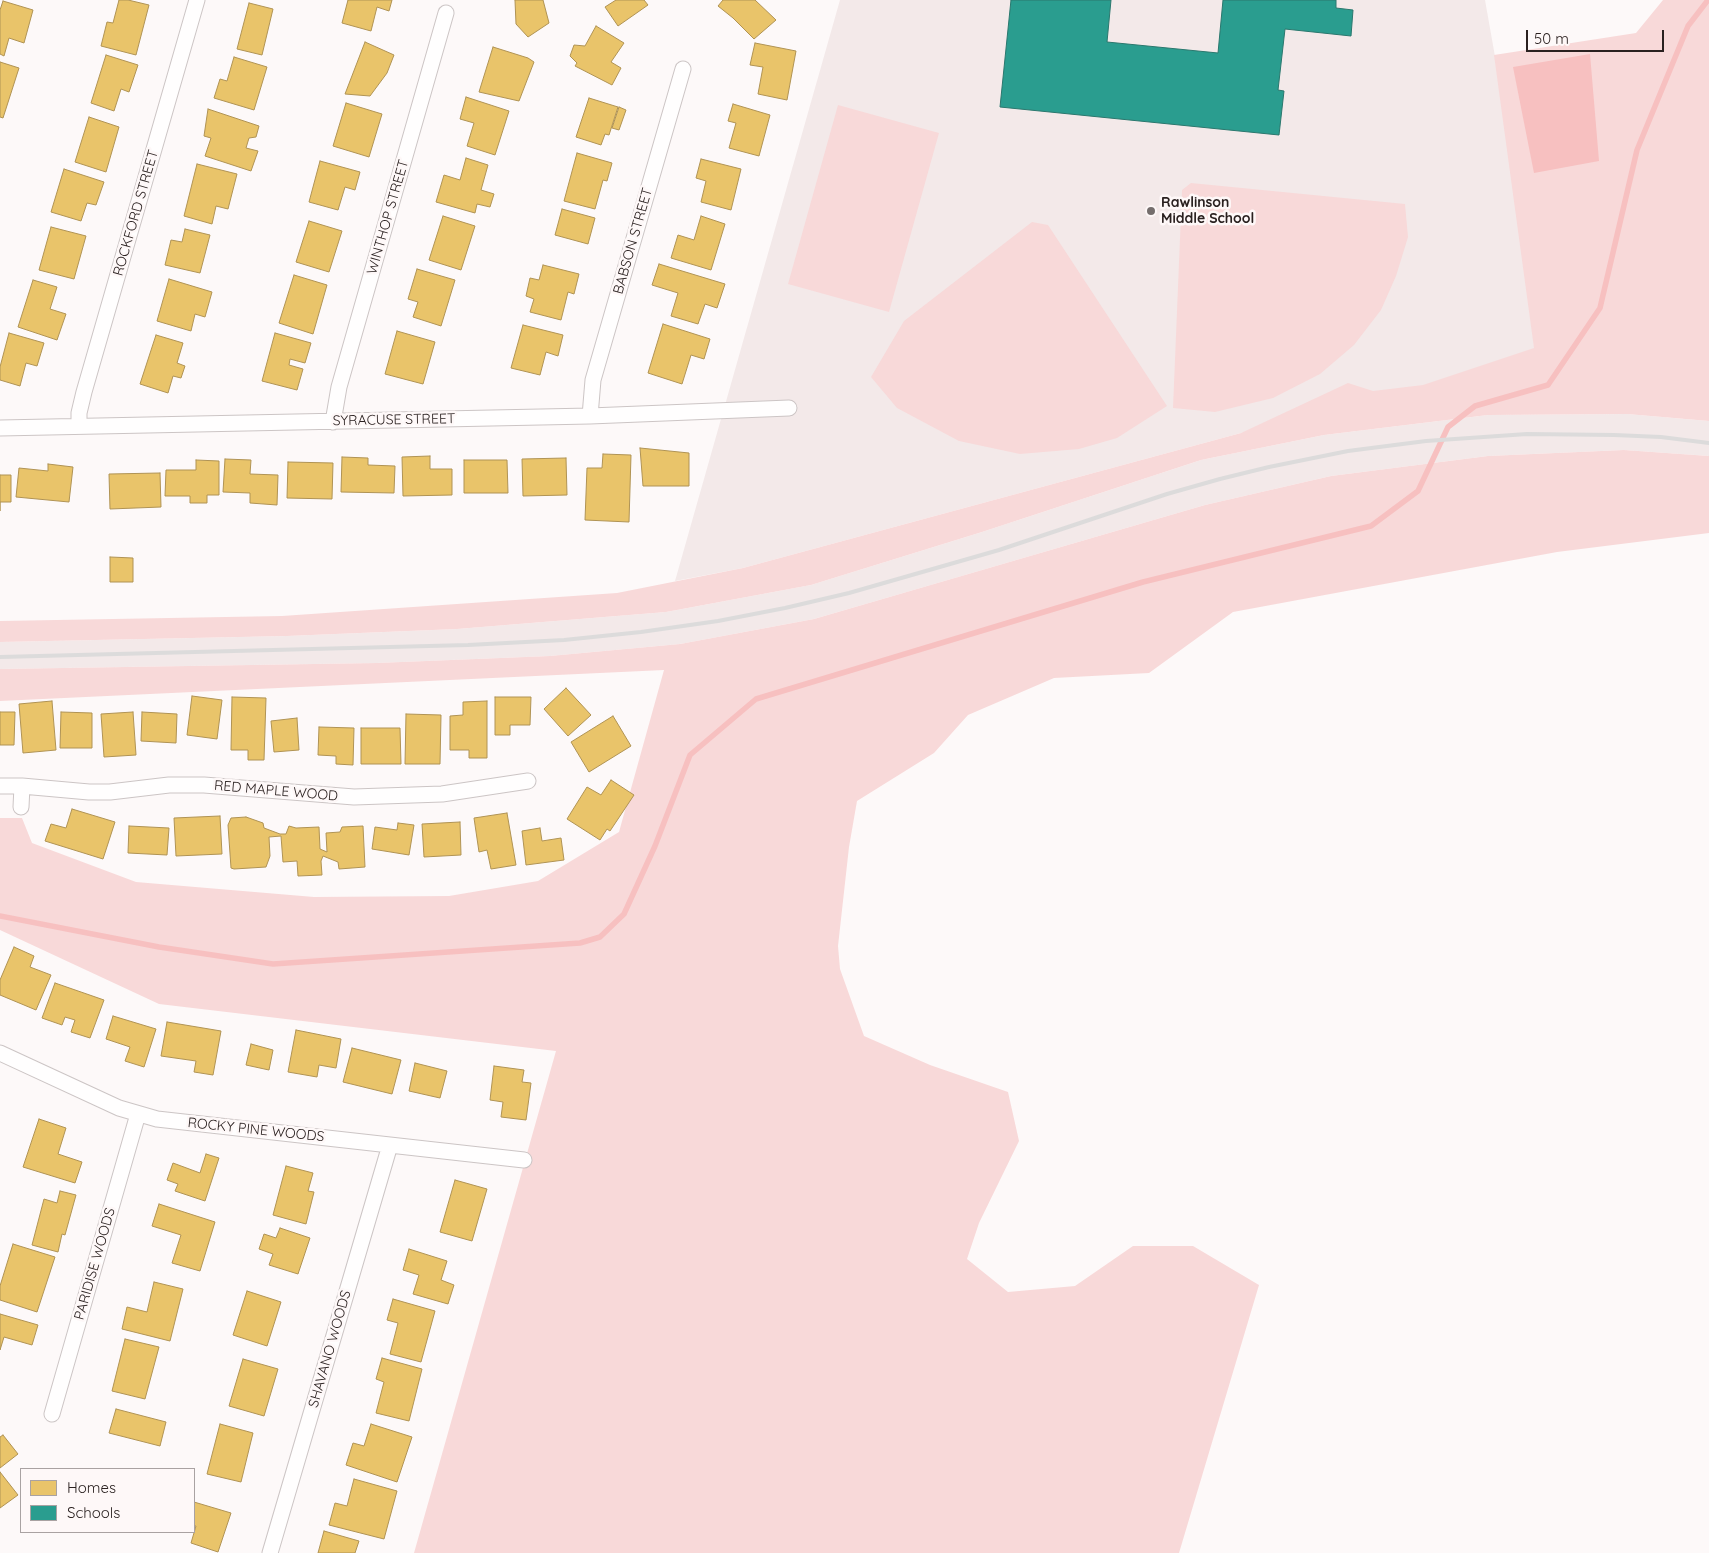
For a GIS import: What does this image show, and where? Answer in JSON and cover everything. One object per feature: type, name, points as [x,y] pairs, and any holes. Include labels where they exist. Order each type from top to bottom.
[{"type":"street","name":"ROCKFORD STREET","points":[[79,426],[84,392],[197,0]]},
{"type":"street","name":"WINTHOP STREET","points":[[333,422],[338,387],[446,13]]},
{"type":"street","name":"BABSON STREET","points":[[590,416],[593,380],[683,69]]},
{"type":"street","name":"SYRACUSE STREET","points":[[0,428],[590,416],[788,408]]},
{"type":"street","name":"RED MAPLE WOOD","points":[[0,786],[96,792],[169,785],[204,784],[354,797],[442,794],[528,781]]},
{"type":"street","points":[[21,807],[22,786]]},
{"type":"street","name":"ROCKY PINE WOODS","points":[[0,1053],[119,1108],[157,1119],[524,1160]]},
{"type":"street","name":"PARIDISE WOODS","points":[[52,1414],[138,1114]]},
{"type":"street","name":"SHAVANO WOODS","points":[[270,1553],[390,1145]]},
{"type":"shaded area","name":"Rawlinson Middle School","points":[[840,0],[1485,0],[1550,367],[1241,433],[743,568],[675,581]]},
{"type":"shaded area","points":[[1663,0],[1709,0],[1709,421],[1627,414],[1488,415],[1324,435],[1201,460],[982,532],[811,585],[666,612],[457,629],[287,636],[0,642],[0,621],[282,616],[617,593],[743,568],[1241,433],[1348,383],[1373,391],[1423,385],[1534,348],[1494,55],[1636,33]]},
{"type":"shaded area","points":[[1590,54],[1599,161],[1534,173],[1513,67]]},
{"type":"shaded area","points":[[838,105],[939,133],[889,312],[788,284]]},
{"type":"shaded area","points":[[1191,183],[1405,204],[1408,237],[1396,276],[1381,310],[1354,345],[1320,374],[1273,398],[1215,412],[1173,408],[1182,190]]},
{"type":"shaded area","points":[[1032,222],[1048,225],[1167,406],[1117,438],[1079,449],[1020,454],[959,441],[897,408],[871,377],[904,321]]},
{"type":"shaded area","points":[[1627,414],[1709,421],[1709,456],[1624,450],[1488,456],[1331,476],[1205,505],[814,619],[680,644],[550,656],[377,663],[0,669],[0,642],[287,636],[457,629],[666,612],[811,585],[982,532],[1201,460],[1324,435],[1488,415]]},
{"type":"shaded area","points":[[1624,450],[1709,456],[1709,533],[1557,552],[1233,612],[1149,673],[1054,678],[968,715],[934,753],[857,801],[849,847],[838,946],[840,969],[864,1036],[930,1065],[1008,1092],[1019,1141],[979,1223],[967,1259],[1008,1292],[1075,1286],[1133,1246],[1193,1246],[1259,1285],[1179,1553],[414,1553],[556,1051],[159,1004],[0,930],[0,818],[22,818],[32,843],[136,882],[314,897],[449,896],[538,881],[619,832],[664,670],[0,701],[0,669],[377,663],[550,656],[680,644],[814,619],[1205,505],[1331,476],[1488,456]]},
{"type":"building: Homes","points":[[119,0],[149,5],[136,55],[101,46],[107,22],[113,23]]},
{"type":"building: Homes","points":[[348,0],[392,0],[389,11],[377,7],[371,31],[342,23]]},
{"type":"building: Homes","points":[[515,0],[543,0],[549,23],[528,37],[516,24]]},
{"type":"building: Homes","points":[[616,0],[644,0],[648,5],[618,26],[605,7]]},
{"type":"building: Homes","points":[[723,0],[755,0],[776,20],[754,39],[718,6]]},
{"type":"building: Homes","points":[[3,1],[33,10],[24,43],[9,38],[4,56],[0,54],[0,10]]},
{"type":"building: Homes","points":[[249,3],[273,9],[262,55],[237,49]]},
{"type":"building: Homes","points":[[596,26],[624,43],[611,62],[621,68],[612,85],[575,66],[577,63],[570,56],[574,45],[585,46]]},
{"type":"building: Homes","points":[[365,42],[394,55],[387,73],[370,96],[345,94]]},
{"type":"building: Homes","points":[[755,43],[796,51],[787,100],[758,94],[763,67],[750,65]]},
{"type":"building: Homes","points":[[493,47],[528,58],[534,62],[519,101],[479,92]]},
{"type":"building: Homes","points":[[106,55],[138,65],[129,92],[121,89],[114,111],[91,103]]},
{"type":"building: Homes","points":[[234,57],[267,67],[254,110],[214,98],[220,79],[227,81]]},
{"type":"building: Homes","points":[[0,62],[19,68],[3,118],[0,117]]},
{"type":"building: Homes","points":[[466,97],[509,111],[495,155],[467,146],[474,123],[460,119]]},
{"type":"building: Homes","points":[[589,98],[618,107],[609,135],[605,134],[601,145],[576,137]]},
{"type":"building: Homes","points":[[346,103],[382,114],[369,157],[333,146]]},
{"type":"building: Homes","points":[[733,104],[770,115],[759,156],[729,148],[736,123],[728,121]]},
{"type":"building: Homes","points":[[619,107],[626,110],[619,130],[612,128]]},
{"type":"building: Homes","points":[[208,109],[259,126],[256,137],[249,138],[246,148],[258,151],[251,171],[205,156],[211,138],[204,136]]},
{"type":"building: Homes","points":[[89,117],[119,127],[106,172],[75,162]]},
{"type":"building: Homes","points":[[577,153],[612,163],[607,181],[603,180],[595,209],[564,201]]},
{"type":"building: Homes","points":[[466,158],[488,165],[481,190],[494,194],[490,207],[477,204],[475,213],[436,202],[444,175],[460,180]]},
{"type":"building: Homes","points":[[701,159],[741,169],[731,210],[701,202],[706,181],[696,178]]},
{"type":"building: Homes","points":[[320,161],[360,172],[355,190],[345,187],[338,210],[309,202]]},
{"type":"building: Homes","points":[[197,164],[237,174],[228,209],[216,206],[212,224],[184,216]]},
{"type":"building: Homes","points":[[64,169],[104,182],[96,205],[87,203],[81,221],[51,212]]},
{"type":"building: Homes","points":[[562,209],[595,218],[588,244],[555,235]]},
{"type":"building: Homes","points":[[443,216],[475,226],[461,270],[429,260]]},
{"type":"building: Homes","points":[[701,216],[725,224],[711,270],[671,258],[678,235],[694,240]]},
{"type":"building: Homes","points":[[309,221],[342,231],[329,272],[296,262]]},
{"type":"building: Homes","points":[[51,227],[86,236],[74,279],[39,270]]},
{"type":"building: Homes","points":[[185,229],[210,235],[200,273],[165,265],[171,240],[182,242]]},
{"type":"building: Homes","points":[[659,264],[725,284],[717,308],[705,304],[698,324],[671,316],[678,293],[652,285]]},
{"type":"building: Homes","points":[[543,265],[579,274],[574,294],[568,292],[561,320],[530,312],[534,299],[526,296],[530,278],[539,280]]},
{"type":"building: Homes","points":[[417,269],[455,280],[441,326],[413,317],[418,302],[408,299]]},
{"type":"building: Homes","points":[[294,275],[327,285],[313,334],[279,323]]},
{"type":"building: Homes","points":[[169,279],[212,292],[205,317],[195,314],[191,331],[157,321]]},
{"type":"building: Homes","points":[[33,280],[57,287],[50,309],[66,314],[57,340],[18,327]]},
{"type":"building: Homes","points":[[663,324],[710,339],[704,359],[691,355],[682,384],[648,373]]},
{"type":"building: Homes","points":[[523,325],[563,335],[558,356],[546,352],[540,375],[511,368]]},
{"type":"building: Homes","points":[[397,331],[435,342],[423,384],[385,374]]},
{"type":"building: Homes","points":[[9,333],[44,343],[37,366],[26,363],[20,386],[0,380],[0,367]]},
{"type":"building: Homes","points":[[275,333],[311,343],[305,363],[290,359],[289,365],[303,369],[297,390],[262,381]]},
{"type":"building: Homes","points":[[156,335],[183,343],[177,363],[185,366],[181,378],[173,376],[168,393],[140,384]]},
{"type":"building: Homes","points":[[640,448],[689,453],[689,486],[643,486]]},
{"type":"building: Homes","points":[[603,454],[631,455],[629,522],[585,520],[587,468],[602,468]]},
{"type":"building: Homes","points":[[430,456],[430,469],[452,469],[452,495],[403,496],[402,457]]},
{"type":"building: Homes","points":[[342,457],[368,458],[368,465],[395,466],[394,493],[341,492]]},
{"type":"building: Homes","points":[[566,458],[567,495],[523,496],[522,459]]},
{"type":"building: Homes","points":[[225,459],[251,460],[250,474],[278,475],[277,505],[250,503],[250,493],[223,492]]},
{"type":"building: Homes","points":[[196,460],[219,461],[219,495],[207,495],[207,503],[190,503],[190,496],[165,496],[166,470],[196,470]]},
{"type":"building: Homes","points":[[464,460],[507,460],[508,493],[464,493]]},
{"type":"building: Homes","points":[[288,462],[333,463],[332,499],[287,498]]},
{"type":"building: Homes","points":[[48,464],[73,467],[69,502],[16,497],[19,468],[48,471]]},
{"type":"building: Homes","points":[[160,473],[161,507],[110,509],[109,474]]},
{"type":"building: Homes","points":[[0,475],[11,475],[11,502],[0,502]]},
{"type":"building: Homes","points":[[110,557],[133,558],[133,582],[110,582]]},
{"type":"building: Homes","points":[[566,688],[591,715],[568,736],[544,709]]},
{"type":"building: Homes","points":[[192,696],[222,700],[217,739],[187,735]]},
{"type":"building: Homes","points":[[232,697],[266,698],[264,760],[248,760],[248,750],[231,750]]},
{"type":"building: Homes","points":[[495,697],[531,697],[530,725],[510,725],[510,735],[495,735]]},
{"type":"building: Homes","points":[[52,701],[56,750],[23,753],[19,704]]},
{"type":"building: Homes","points":[[487,701],[487,758],[469,758],[469,750],[450,750],[450,716],[463,715],[463,702]]},
{"type":"building: Homes","points":[[0,712],[15,712],[14,745],[0,745]]},
{"type":"building: Homes","points":[[61,712],[92,713],[92,748],[60,748]]},
{"type":"building: Homes","points":[[133,712],[136,755],[104,757],[101,714]]},
{"type":"building: Homes","points":[[142,712],[177,714],[176,743],[141,741]]},
{"type":"building: Homes","points":[[406,714],[441,715],[440,764],[405,764]]},
{"type":"building: Homes","points":[[613,716],[631,746],[589,772],[571,742]]},
{"type":"building: Homes","points":[[297,718],[299,750],[274,752],[271,721]]},
{"type":"building: Homes","points":[[319,727],[354,728],[353,765],[336,764],[336,756],[318,755]]},
{"type":"building: Homes","points":[[361,728],[400,728],[401,764],[361,764]]},
{"type":"building: Homes","points":[[611,780],[634,795],[610,831],[607,829],[600,840],[567,819],[587,787],[601,795]]},
{"type":"building: Homes","points":[[72,809],[115,822],[103,859],[45,841],[51,824],[66,828]]},
{"type":"building: Homes","points":[[507,813],[516,865],[491,869],[487,850],[479,852],[474,818]]},
{"type":"building: Homes","points":[[220,816],[222,854],[176,856],[174,818]]},
{"type":"building: Homes","points":[[246,817],[263,823],[264,828],[280,834],[286,834],[289,826],[296,828],[319,827],[320,849],[327,852],[326,833],[340,832],[342,827],[363,826],[365,867],[339,869],[338,862],[323,856],[321,861],[322,875],[298,876],[297,861],[283,862],[281,836],[269,837],[270,856],[266,867],[231,868],[228,825],[231,818]]},
{"type":"building: Homes","points":[[460,822],[461,855],[424,857],[422,824]]},
{"type":"building: Homes","points":[[398,823],[414,825],[409,855],[372,849],[375,827],[397,830]]},
{"type":"building: Homes","points":[[129,826],[169,828],[167,855],[128,853]]},
{"type":"building: Homes","points":[[540,828],[542,841],[561,838],[564,860],[526,865],[522,831]]},
{"type":"building: Homes","points":[[14,947],[34,956],[30,967],[51,975],[36,1010],[0,995],[0,980]]},
{"type":"building: Homes","points":[[55,983],[104,1000],[90,1038],[71,1032],[75,1020],[65,1017],[62,1025],[42,1018]]},
{"type":"building: Homes","points":[[113,1016],[156,1029],[144,1067],[125,1061],[130,1047],[106,1039]]},
{"type":"building: Homes","points":[[167,1022],[221,1031],[213,1075],[194,1072],[196,1061],[161,1056]]},
{"type":"building: Homes","points":[[296,1030],[341,1039],[336,1068],[319,1065],[317,1077],[288,1072]]},
{"type":"building: Homes","points":[[251,1044],[273,1050],[269,1070],[246,1065]]},
{"type":"building: Homes","points":[[352,1048],[401,1060],[392,1094],[343,1082]]},
{"type":"building: Homes","points":[[415,1063],[447,1071],[440,1098],[409,1091]]},
{"type":"building: Homes","points":[[494,1066],[524,1070],[522,1082],[531,1083],[526,1120],[501,1117],[503,1102],[490,1100]]},
{"type":"building: Homes","points":[[39,1119],[66,1128],[58,1154],[82,1162],[75,1183],[23,1167]]},
{"type":"building: Homes","points":[[206,1154],[219,1158],[205,1201],[175,1191],[178,1184],[167,1180],[173,1163],[200,1173]]},
{"type":"building: Homes","points":[[286,1166],[313,1173],[308,1191],[314,1192],[306,1224],[273,1215]]},
{"type":"building: Homes","points":[[455,1180],[487,1189],[472,1241],[440,1232]]},
{"type":"building: Homes","points":[[60,1191],[76,1195],[65,1235],[62,1234],[58,1252],[32,1245],[44,1199],[57,1203]]},
{"type":"building: Homes","points":[[159,1204],[215,1222],[200,1271],[172,1263],[181,1235],[152,1226]]},
{"type":"building: Homes","points":[[280,1228],[310,1238],[298,1274],[269,1265],[273,1254],[259,1249],[264,1234],[276,1238]]},
{"type":"building: Homes","points":[[13,1244],[55,1257],[37,1312],[0,1300],[0,1286]]},
{"type":"building: Homes","points":[[409,1249],[447,1261],[441,1280],[454,1285],[448,1304],[413,1294],[419,1275],[403,1270]]},
{"type":"building: Homes","points":[[154,1282],[183,1289],[170,1341],[122,1329],[127,1307],[147,1312]]},
{"type":"building: Homes","points":[[247,1291],[281,1302],[267,1346],[233,1335]]},
{"type":"building: Homes","points":[[393,1299],[435,1311],[421,1362],[390,1354],[398,1323],[387,1320]]},
{"type":"building: Homes","points":[[0,1314],[38,1325],[32,1345],[4,1337],[0,1350]]},
{"type":"building: Homes","points":[[125,1339],[159,1347],[145,1399],[112,1391]]},
{"type":"building: Homes","points":[[382,1358],[422,1369],[409,1421],[376,1413],[384,1382],[376,1379]]},
{"type":"building: Homes","points":[[243,1359],[278,1369],[264,1416],[229,1406]]},
{"type":"building: Homes","points":[[116,1409],[166,1422],[160,1446],[109,1433]]},
{"type":"building: Homes","points":[[220,1424],[253,1433],[241,1482],[207,1474]]},
{"type":"building: Homes","points":[[371,1424],[412,1437],[397,1482],[346,1465],[353,1443],[364,1446]]},
{"type":"building: Homes","points":[[3,1435],[18,1454],[0,1468],[0,1437]]},
{"type":"building: Homes","points":[[0,1472],[18,1495],[0,1508]]},
{"type":"building: Homes","points":[[354,1479],[397,1491],[384,1539],[329,1525],[335,1503],[347,1506]]},
{"type":"building: Homes","points":[[195,1502],[231,1513],[218,1552],[191,1543],[196,1526]]},
{"type":"building: Homes","points":[[324,1531],[359,1541],[355,1553],[318,1553]]},
{"type":"building: Schools","points":[[1011,0],[1111,0],[1107,42],[1218,53],[1223,0],[1336,0],[1336,8],[1353,10],[1351,36],[1285,29],[1278,90],[1284,91],[1279,135],[1000,107]]},
{"type":"waterway","points":[[0,916],[159,947],[273,964],[580,943],[600,937],[624,914],[655,846],[690,755],[756,699],[1143,582],[1371,526],[1418,491],[1448,427],[1475,406],[1548,385],[1600,308],[1637,150],[1688,26],[1708,0]]},
{"type":"railway","points":[[0,657],[468,645],[564,640],[641,632],[718,621],[849,593],[999,550],[1167,494],[1269,467],[1348,451],[1426,441],[1527,434],[1661,437],[1709,443]]},
{"type":"place","name":"Rawlinson Middle School","points":[[1151,211]]}]
